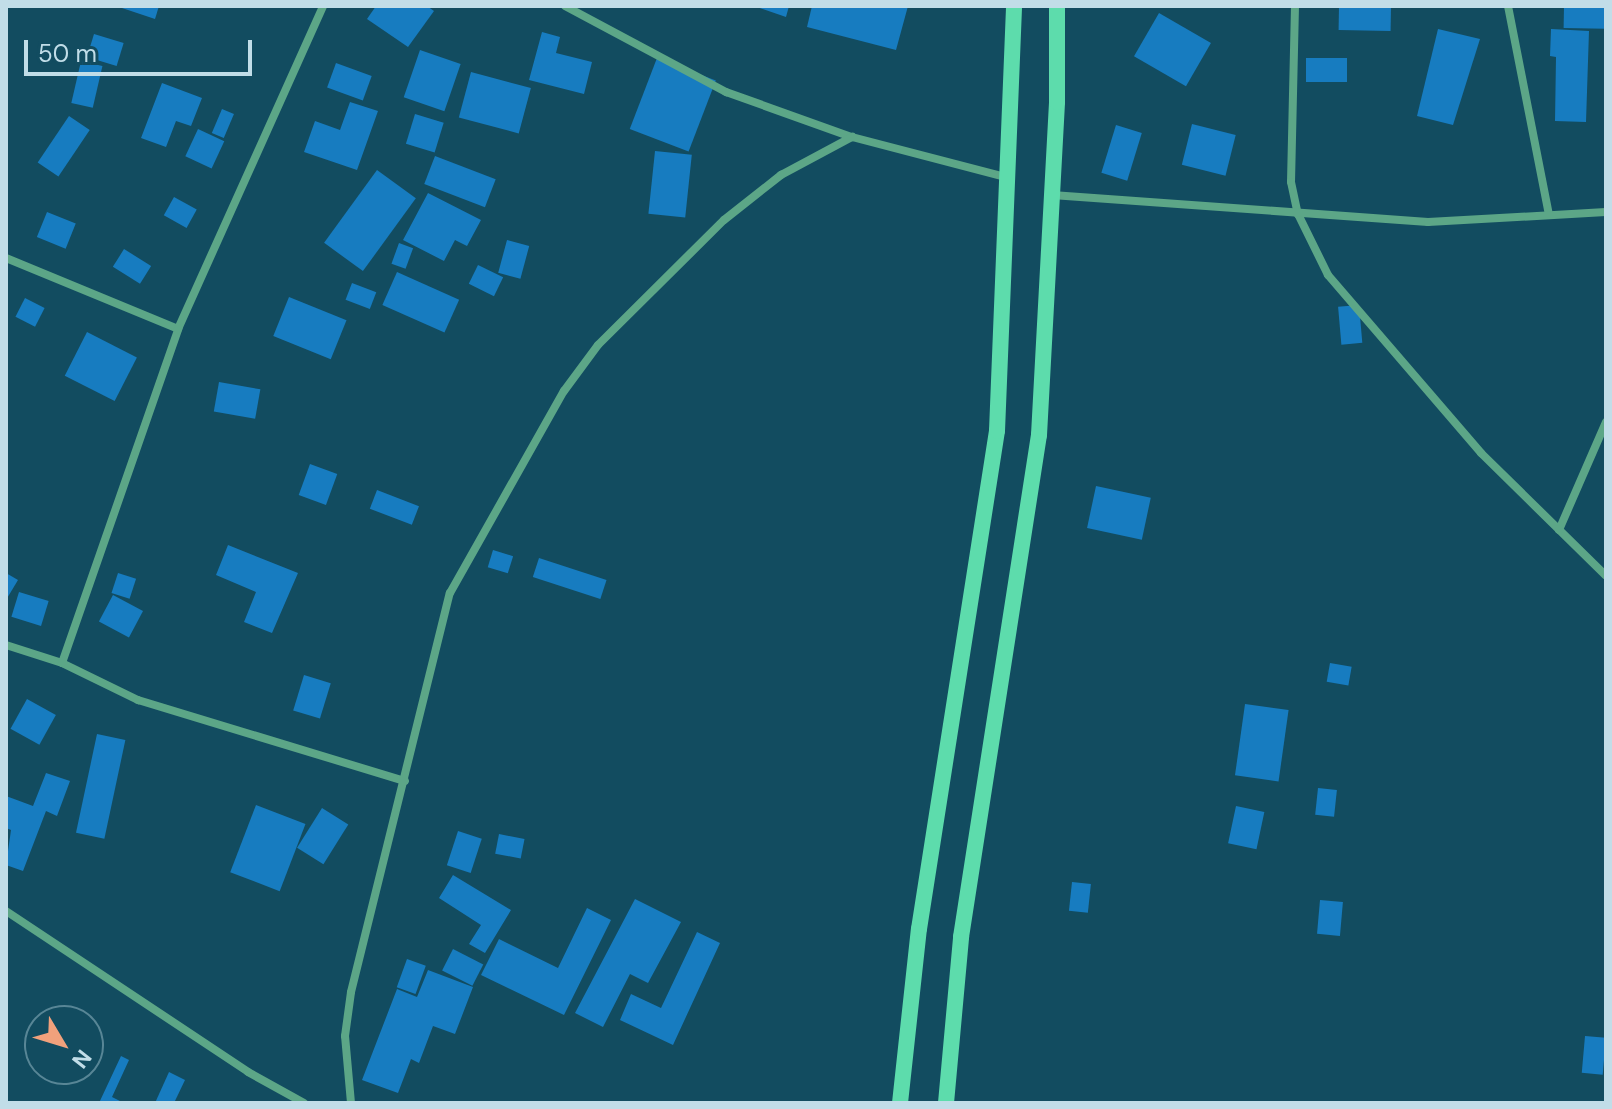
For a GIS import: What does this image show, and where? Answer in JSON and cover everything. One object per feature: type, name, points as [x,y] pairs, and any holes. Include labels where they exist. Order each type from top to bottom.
[{"type":"main road","points":[[900,1103],[919,929],[997,431],[1010,178],[1014,6]]},
{"type":"main road","points":[[946,1103],[961,937],[1039,435],[1052,195],[1057,6]]},
{"type":"street","points":[[62,663],[178,329],[323,6]]},
{"type":"street","points":[[565,6],[726,92],[852,137],[1010,178]]},
{"type":"street","points":[[1295,6],[1291,182],[1298,214],[1328,275],[1481,453],[1606,576]]},
{"type":"street","points":[[1508,6],[1549,215]]},
{"type":"street","points":[[351,1103],[345,1036],[351,992],[450,593],[564,391],[598,345],[724,220],[781,175],[852,137]]},
{"type":"street","points":[[1052,195],[1428,222],[1606,212]]},
{"type":"street","points":[[6,258],[178,329]]},
{"type":"street","points":[[1559,530],[1606,422]]},
{"type":"street","points":[[6,645],[62,663],[138,700],[405,781]]},
{"type":"street","points":[[6,911],[248,1072],[304,1103]]},
{"type":"building","points":[[116,6],[159,6],[155,19]]},
{"type":"building","points":[[376,6],[427,6],[434,11],[408,47],[367,19]]},
{"type":"building","points":[[754,6],[789,6],[786,17]]},
{"type":"building","points":[[812,6],[908,6],[896,50],[807,27]]},
{"type":"building","points":[[1339,6],[1391,7],[1391,31],[1339,30]]},
{"type":"building","points":[[1564,6],[1606,7],[1606,29],[1564,28]]},
{"type":"building","points":[[1159,13],[1211,43],[1186,86],[1134,56]]},
{"type":"building","points":[[1438,29],[1480,39],[1453,125],[1417,116]]},
{"type":"building","points":[[1551,29],[1589,31],[1586,122],[1555,121],[1556,57],[1550,56]]},
{"type":"building","points":[[542,32],[560,37],[556,53],[592,62],[584,94],[529,80]]},
{"type":"building","points":[[94,34],[124,43],[117,66],[87,57]]},
{"type":"building","points":[[420,50],[461,64],[444,111],[404,97]]},
{"type":"building","points":[[657,58],[716,81],[689,152],[630,129]]},
{"type":"building","points":[[1306,58],[1347,58],[1347,82],[1306,82]]},
{"type":"building","points":[[81,61],[102,66],[93,108],[71,103]]},
{"type":"building","points":[[336,63],[372,76],[363,100],[327,87]]},
{"type":"building","points":[[471,72],[531,88],[519,133],[459,117]]},
{"type":"building","points":[[162,83],[202,98],[191,126],[176,121],[166,147],[141,138]]},
{"type":"building","points":[[350,102],[378,111],[357,170],[304,152],[315,121],[340,130]]},
{"type":"building","points":[[222,109],[234,114],[224,138],[212,133]]},
{"type":"building","points":[[415,114],[444,123],[435,152],[406,144]]},
{"type":"building","points":[[69,116],[90,130],[58,176],[38,162]]},
{"type":"building","points":[[1192,124],[1236,135],[1226,176],[1182,165]]},
{"type":"building","points":[[1116,125],[1142,133],[1127,181],[1101,173]]},
{"type":"building","points":[[198,129],[224,141],[212,168],[185,156]]},
{"type":"building","points":[[655,151],[692,155],[685,218],[648,214]]},
{"type":"building","points":[[435,156],[496,179],[485,207],[424,184]]},
{"type":"building","points":[[377,170],[416,198],[363,271],[324,243]]},
{"type":"building","points":[[428,193],[481,220],[467,246],[455,240],[444,261],[403,240]]},
{"type":"building","points":[[174,197],[197,210],[187,228],[164,215]]},
{"type":"building","points":[[47,212],[76,224],[66,249],[37,237]]},
{"type":"building","points":[[507,240],[529,246],[520,279],[498,273]]},
{"type":"building","points":[[399,243],[413,248],[406,269],[391,264]]},
{"type":"building","points":[[124,249],[151,266],[140,284],[113,267]]},
{"type":"building","points":[[478,265],[503,277],[494,296],[469,284]]},
{"type":"building","points":[[397,272],[459,300],[444,333],[382,305]]},
{"type":"building","points":[[352,283],[376,292],[370,309],[346,300]]},
{"type":"building","points":[[289,297],[346,320],[331,359],[273,336]]},
{"type":"building","points":[[25,298],[45,308],[35,327],[15,317]]},
{"type":"building","points":[[1359,305],[1362,343],[1341,345],[1338,307]]},
{"type":"building","points":[[87,332],[137,357],[115,401],[65,376]]},
{"type":"building","points":[[219,382],[260,389],[255,419],[214,412]]},
{"type":"building","points":[[310,464],[337,474],[326,505],[299,495]]},
{"type":"building","points":[[1096,486],[1151,498],[1142,540],[1087,528]]},
{"type":"building","points":[[377,490],[419,506],[412,525],[370,509]]},
{"type":"building","points":[[228,545],[298,573],[272,633],[244,622],[256,592],[216,575]]},
{"type":"building","points":[[493,550],[513,556],[508,573],[488,567]]},
{"type":"building","points":[[539,558],[607,580],[600,599],[533,577]]},
{"type":"building","points":[[6,573],[18,580],[6,600]]},
{"type":"building","points":[[118,573],[136,579],[130,599],[112,593]]},
{"type":"building","points":[[19,592],[49,601],[41,626],[11,617]]},
{"type":"building","points":[[113,595],[143,611],[129,637],[99,621]]},
{"type":"building","points":[[1330,663],[1352,667],[1348,686],[1327,682]]},
{"type":"building","points":[[304,675],[331,683],[320,719],[293,710]]},
{"type":"building","points":[[27,699],[56,715],[39,745],[11,729]]},
{"type":"building","points":[[1245,704],[1289,710],[1279,781],[1235,775]]},
{"type":"building","points":[[97,734],[125,740],[104,839],[76,833]]},
{"type":"building","points":[[46,773],[70,781],[57,816],[46,811],[23,871],[6,865],[11,830],[6,828],[6,796],[33,806]]},
{"type":"building","points":[[1318,788],[1337,790],[1334,817],[1315,815]]},
{"type":"building","points":[[256,805],[305,824],[280,891],[230,872]]},
{"type":"building","points":[[1236,806],[1264,812],[1256,849],[1228,843]]},
{"type":"building","points":[[322,808],[348,824],[323,864],[297,848]]},
{"type":"building","points":[[458,831],[482,839],[471,873],[447,865]]},
{"type":"building","points":[[499,834],[525,839],[521,859],[495,854]]},
{"type":"building","points":[[453,875],[511,910],[485,953],[469,944],[481,925],[439,898]]},
{"type":"building","points":[[1072,882],[1091,884],[1088,913],[1069,911]]},
{"type":"building","points":[[635,899],[681,922],[648,983],[630,974],[603,1027],[575,1013]]},
{"type":"building","points":[[1320,900],[1343,902],[1340,936],[1317,934]]},
{"type":"building","points":[[587,908],[611,920],[564,1015],[481,975],[499,939],[558,968]]},
{"type":"building","points":[[697,932],[720,943],[673,1045],[620,1020],[631,994],[661,1008]]},
{"type":"building","points":[[453,949],[483,964],[472,986],[442,970]]},
{"type":"building","points":[[407,959],[426,966],[416,994],[397,987]]},
{"type":"building","points":[[428,970],[473,987],[455,1034],[433,1026],[419,1063],[411,1059],[398,1093],[362,1080],[397,989],[417,997]]},
{"type":"building","points":[[1585,1036],[1606,1038],[1603,1075],[1582,1073]]},
{"type":"building","points":[[121,1056],[129,1060],[112,1097],[124,1103],[99,1103]]},
{"type":"building","points":[[169,1072],[185,1080],[174,1103],[155,1103]]}]
